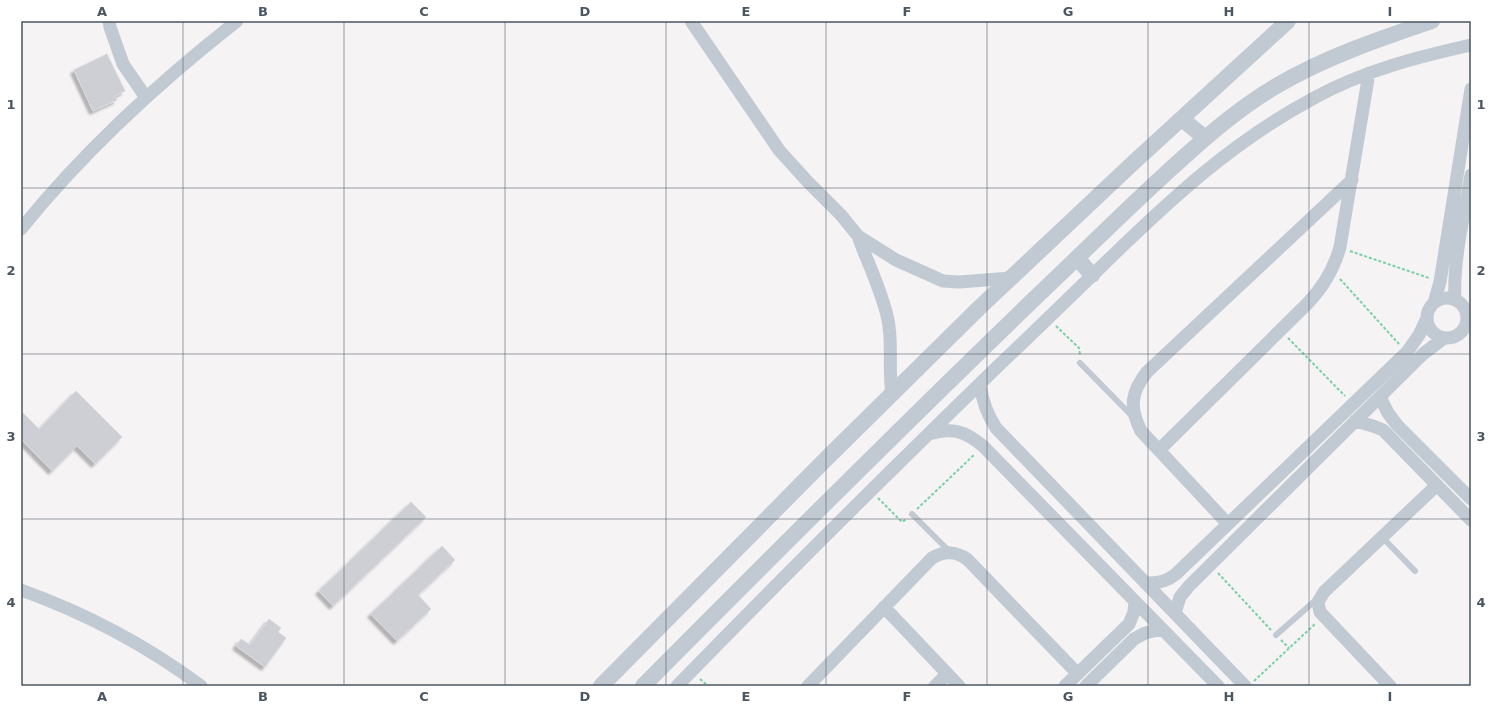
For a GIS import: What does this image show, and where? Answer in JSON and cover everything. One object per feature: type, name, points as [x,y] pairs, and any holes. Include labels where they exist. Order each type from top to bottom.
[{"type":"street","points":[[109,21],[123,64],[145,96]]},
{"type":"street","points":[[22,225],[84,158],[145,96],[237,21]]},
{"type":"street","points":[[691,21],[779,150],[841,215],[858,236],[880,294],[888,321],[892,394]]},
{"type":"street","points":[[601,686],[826,459],[1011,278],[1288,21]]},
{"type":"street","points":[[643,686],[848,479],[1151,187],[1204,138],[1276,86],[1318,64],[1361,46],[1432,21]]},
{"type":"street","points":[[677,686],[870,490],[1162,207],[1215,162],[1266,125],[1316,96],[1369,73],[1419,57],[1471,45]]},
{"type":"street","points":[[1159,450],[1317,293],[1332,271],[1340,247],[1369,73]]},
{"type":"street","points":[[1145,583],[1163,582],[1170,579],[1407,352],[1419,335],[1430,308],[1434,303],[1440,282],[1471,89]]},
{"type":"street","points":[[1182,119],[1204,138]]},
{"type":"street","points":[[1175,613],[1180,597],[1189,586],[1423,354],[1444,338],[1465,332],[1466,313],[1454,281],[1471,175]]},
{"type":"street","points":[[1228,524],[1141,430],[1135,419],[1133,406],[1134,394],[1139,382],[1147,372],[1352,180]]},
{"type":"street","points":[[858,236],[896,260],[942,281],[959,282],[1011,278]]},
{"type":"street","points":[[1077,258],[1092,276]]},
{"type":"street","points":[[1434,303],[1444,299],[1463,307]]},
{"type":"street","points":[[1427,318],[1428,324],[1434,333],[1444,338]]},
{"type":"street","points":[[980,384],[986,412],[996,428],[1245,686]]},
{"type":"street","points":[[1380,397],[1388,413],[1397,425],[1471,499]]},
{"type":"street","points":[[1355,422],[1374,426],[1383,430],[1471,520]]},
{"type":"street","points":[[929,434],[945,430],[961,432],[971,436],[983,446],[1218,686]]},
{"type":"street","points":[[1390,686],[1323,616],[1318,607],[1320,597],[1437,485]]},
{"type":"street","points":[[808,686],[932,558],[940,554],[950,552],[959,554],[967,559],[1078,674]]},
{"type":"street","points":[[21,590],[49,600],[136,643],[200,686]]},
{"type":"street","points":[[1065,686],[1125,628],[1132,618],[1135,601]]},
{"type":"street","points":[[884,608],[959,686]]},
{"type":"street","points":[[1125,628],[1134,639]]},
{"type":"street","points":[[1088,685],[1134,639],[1145,633],[1162,629]]},
{"type":"street","points":[[935,686],[947,674]]},
{"type":"lane","points":[[1080,363],[1135,419]]},
{"type":"lane","points":[[912,514],[950,552]]},
{"type":"lane","points":[[1382,537],[1415,571]]},
{"type":"lane","points":[[1276,635],[1320,597]]},
{"type":"path","points":[[1340,247],[1440,282]]},
{"type":"path","points":[[1332,271],[1407,352]]},
{"type":"path","points":[[1048,318],[1079,348],[1080,363]]},
{"type":"path","points":[[1280,330],[1353,404]]},
{"type":"path","points":[[870,490],[902,522],[905,522],[983,446]]},
{"type":"path","points":[[1210,565],[1289,648]]},
{"type":"path","points":[[1249,686],[1323,616]]},
{"type":"building","points":[[107,54],[125,91],[115,96],[117,100],[93,111],[74,70]]},
{"type":"building","points":[[76,391],[122,437],[95,464],[77,446],[52,471],[21,439],[21,411],[39,429]]},
{"type":"building","points":[[411,502],[426,517],[333,606],[319,591]]},
{"type":"building","points":[[442,546],[455,560],[418,595],[431,609],[397,641],[371,614]]},
{"type":"building","points":[[269,619],[281,628],[278,632],[286,638],[265,667],[236,646],[241,639],[250,645]]}]
